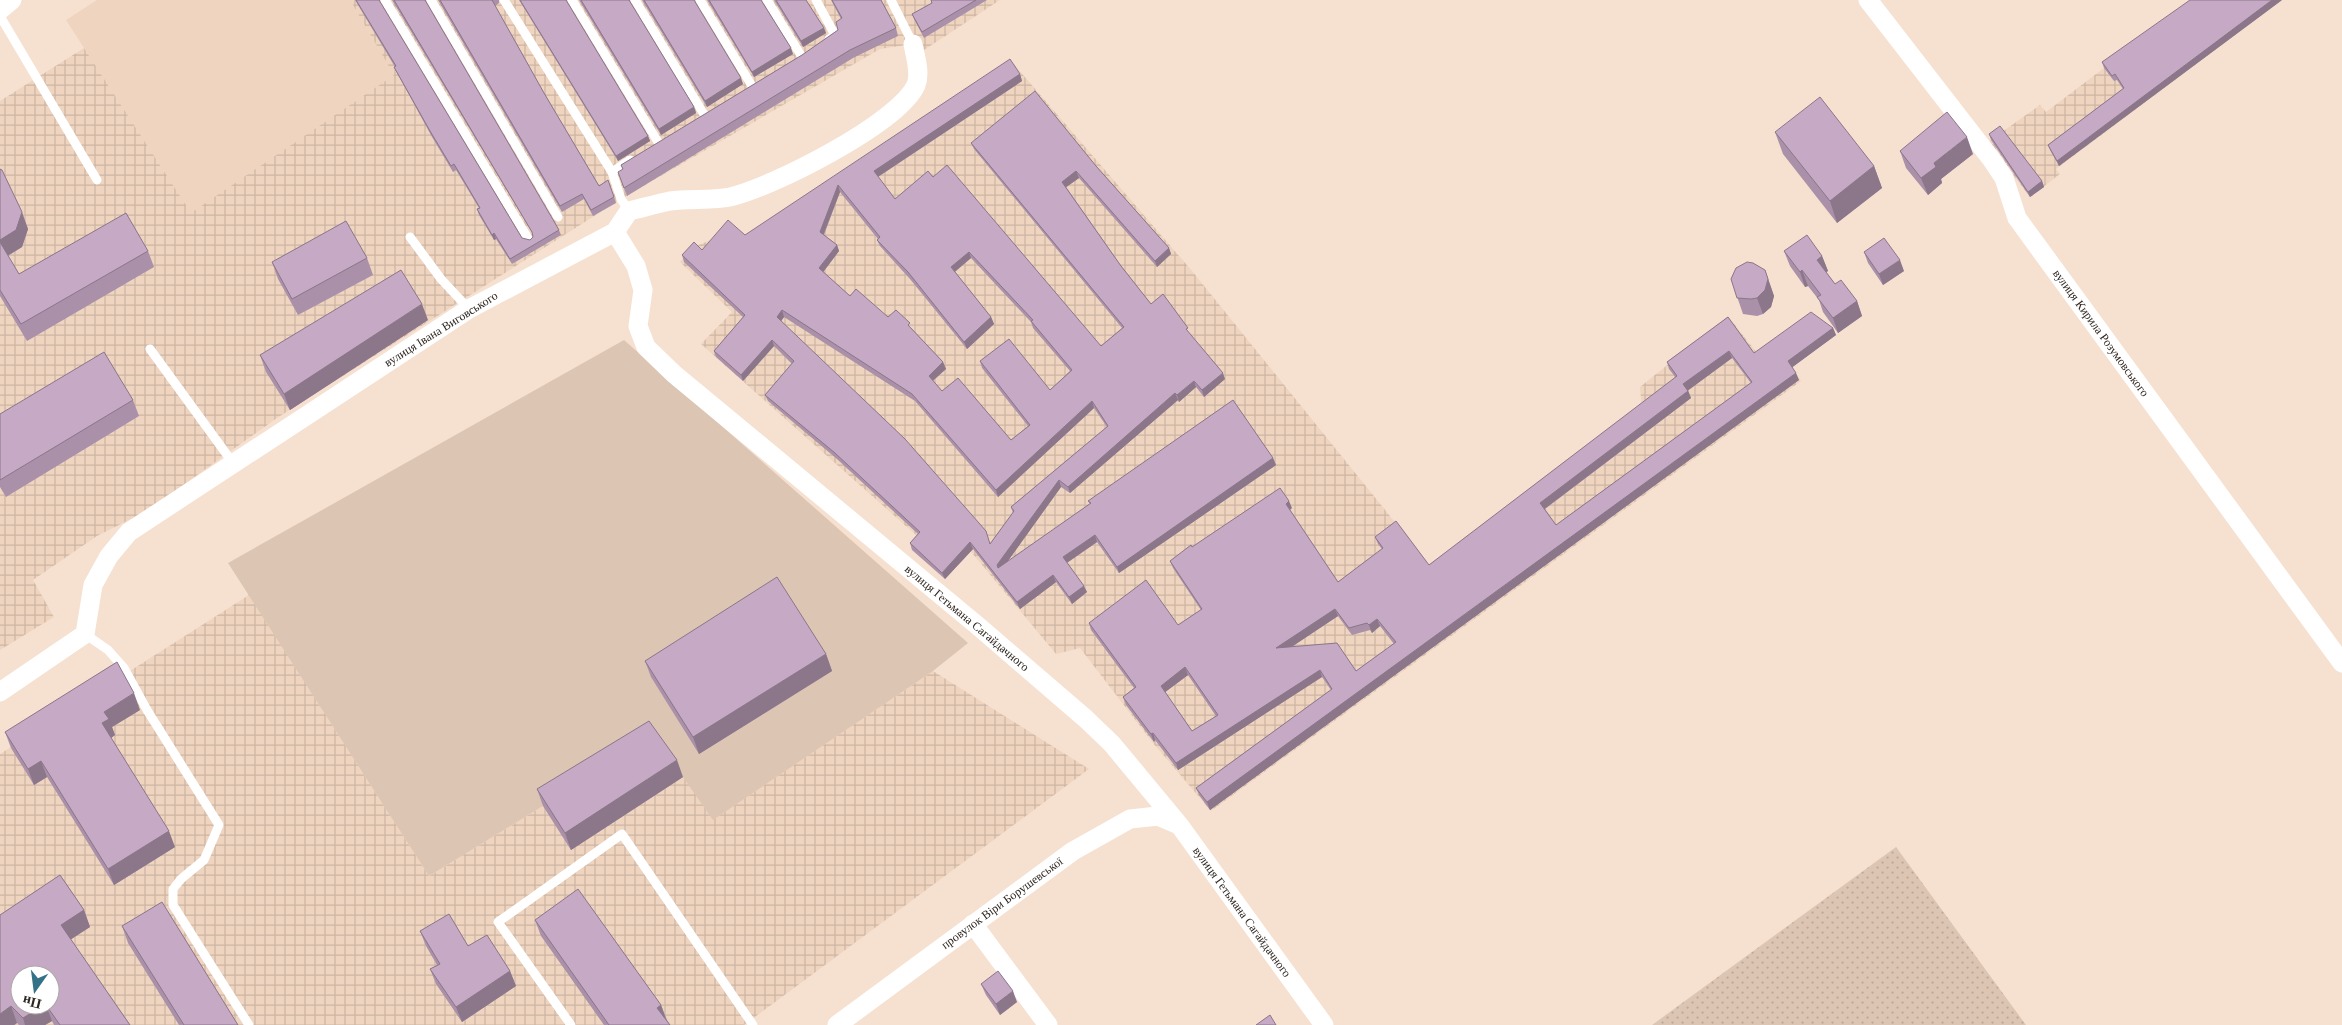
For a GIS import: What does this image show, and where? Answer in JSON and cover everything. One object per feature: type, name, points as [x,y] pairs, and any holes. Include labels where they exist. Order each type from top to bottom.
[{"type":"street","points":[[0,10],[12,0]]},
{"type":"street","name":"вулиця Кирила Розумовського","points":[[1868,0],[1992,160],[2004,178],[2017,218],[2342,663]]},
{"type":"street","points":[[629,211],[670,201],[728,198],[759,189],[839,147],[891,114],[909,96],[917,84],[918,73],[913,44]]},
{"type":"street","name":"вулиця Івана Виговського","points":[[85,634],[94,585],[109,556],[130,532],[469,309],[615,232],[629,211]]},
{"type":"street","name":"вулиця Гетьмана Сагайдачного","points":[[615,232],[636,266],[643,290],[638,326],[646,347],[674,374],[978,626],[1086,719],[1134,768],[1180,826],[1324,1025]]},
{"type":"street","points":[[0,692],[85,634]]},
{"type":"street","name":"провулок Віри Борушевської","points":[[837,1025],[1073,852],[1130,819],[1158,816],[1180,826]]},
{"type":"street","points":[[973,924],[1048,1025]]},
{"type":"lane","points":[[385,0],[529,240]]},
{"type":"lane","points":[[431,0],[558,217]]},
{"type":"lane","points":[[504,0],[612,172],[621,199],[629,211]]},
{"type":"lane","points":[[572,0],[658,142]]},
{"type":"lane","points":[[635,0],[705,115]]},
{"type":"lane","points":[[700,0],[752,86]]},
{"type":"lane","points":[[767,0],[798,59],[810,51]]},
{"type":"lane","points":[[816,0],[835,35],[819,46]]},
{"type":"lane","points":[[892,0],[913,44]]},
{"type":"lane","points":[[0,16],[97,180]]},
{"type":"lane","points":[[612,172],[635,157]]},
{"type":"lane","points":[[410,237],[441,279],[469,309]]},
{"type":"lane","points":[[150,349],[233,463]]},
{"type":"lane","points":[[85,634],[108,650],[124,668],[147,710],[219,825],[204,860],[181,879],[173,889],[173,905],[249,1025]]},
{"type":"lane","points":[[571,1025],[498,922],[622,834],[753,1025]]},
{"type":"shaded area","points":[[97,0],[350,0],[394,75],[191,214],[66,20]]},
{"type":"shaded area","points":[[350,0],[1000,0],[924,50],[913,44],[880,49],[621,199],[277,418],[147,511],[97,536],[33,580],[54,617],[0,650],[0,101],[84,48],[191,213],[394,75]]},
{"type":"shaded area","points":[[2197,0],[2282,0],[2056,169],[2060,174],[2030,197],[1988,142],[2040,105],[2046,112]]},
{"type":"shaded area","points":[[1012,62],[1192,271],[1432,568],[1642,412],[1640,387],[1728,316],[1757,353],[1774,342],[1801,381],[1211,811],[1153,743],[1080,648],[1056,654],[948,524],[925,543],[701,344],[732,312],[680,262],[694,247],[715,238],[747,238]]},
{"type":"shaded area","points":[[624,340],[968,643],[933,671],[713,820],[655,737],[429,876],[228,563]]},
{"type":"shaded area","points":[[249,595],[429,876],[655,737],[714,819],[933,671],[1089,769],[744,1025],[0,1025],[0,754]]},
{"type":"shaded area","points":[[1896,847],[2026,1025],[1652,1025]]},
{"type":"building","points":[[356,0],[379,0],[522,238],[530,240],[533,237],[532,232],[394,0],[425,0],[559,230],[510,259],[494,233],[492,235],[477,209],[480,208],[454,164],[451,166],[430,131],[394,67],[396,66]]},
{"type":"building","points":[[440,0],[492,0],[599,186],[608,180],[614,197],[591,210],[582,194],[560,206]]},
{"type":"building","points":[[520,0],[566,0],[648,136],[616,156]]},
{"type":"building","points":[[581,0],[629,0],[694,107],[659,129]]},
{"type":"building","points":[[644,0],[694,0],[741,78],[705,101]]},
{"type":"building","points":[[709,0],[761,0],[791,48],[752,72]]},
{"type":"building","points":[[776,0],[806,0],[824,28],[801,41]]},
{"type":"building","points":[[832,0],[881,0],[896,28],[850,50],[624,188],[618,172],[623,169],[621,165],[802,55],[838,30],[836,22],[842,18]]},
{"type":"building","points":[[931,0],[976,0],[922,32],[912,14],[932,3]]},
{"type":"building","points":[[2190,0],[2272,0],[2057,161],[2048,145],[2124,88],[2115,74],[2112,76],[2102,62]]},
{"type":"building","points":[[1010,59],[1020,74],[874,171],[895,199],[928,171],[933,177],[947,165],[1101,346],[1124,327],[971,143],[1035,91],[1096,166],[1169,248],[1155,261],[1076,171],[1062,182],[1121,266],[1151,304],[1163,294],[1188,328],[1186,329],[1223,373],[1202,390],[1194,381],[1177,395],[1175,393],[1068,487],[1059,480],[997,565],[998,568],[1091,503],[1088,501],[1233,400],[1273,458],[1117,567],[1095,535],[1063,557],[1084,586],[1069,597],[1053,575],[1017,602],[970,542],[942,573],[910,543],[920,532],[835,453],[765,395],[794,361],[772,340],[741,375],[714,351],[745,315],[682,255],[694,242],[702,250],[728,220],[745,235]],"holes":[[[838,185],[880,237],[877,240],[908,272],[964,342],[991,317],[951,267],[969,252],[1033,320],[1031,321],[1072,370],[1050,390],[1009,339],[980,361],[1030,425],[1011,440],[958,378],[942,391],[929,376],[943,362],[908,325],[910,323],[896,310],[888,317],[856,289],[850,296],[819,268],[837,245],[820,232]],[[782,310],[912,394],[996,490],[1092,401],[1108,426],[1011,507],[1014,511],[990,544],[986,531],[905,439],[777,317]]]},
{"type":"building","points":[[1820,97],[1874,166],[1830,201],[1775,132]]},
{"type":"building","points":[[1947,112],[1967,137],[1934,163],[1936,167],[1921,178],[1900,151]]},
{"type":"building","points":[[2000,126],[2042,181],[2028,192],[1989,134]]},
{"type":"building","points":[[0,169],[22,212],[16,230],[0,240]]},
{"type":"building","points":[[126,213],[148,251],[21,324],[0,290],[0,242],[19,274]]},
{"type":"building","points":[[346,221],[367,258],[292,299],[272,262]]},
{"type":"building","points":[[1807,235],[1822,256],[1817,260],[1835,284],[1841,280],[1857,301],[1833,318],[1817,297],[1821,295],[1802,270],[1800,272],[1784,251]]},
{"type":"building","points":[[1884,238],[1900,260],[1879,274],[1864,252]]},
{"type":"building","points":[[1747,262],[1753,263],[1765,270],[1768,279],[1765,290],[1757,298],[1737,298],[1731,279],[1736,268]]},
{"type":"building","points":[[401,270],[422,304],[284,394],[260,355]]},
{"type":"building","points":[[1811,312],[1833,328],[1788,361],[1796,373],[1207,802],[1196,788],[1332,689],[1320,670],[1176,763],[1123,697],[1136,687],[1089,623],[1146,580],[1178,625],[1202,609],[1170,561],[1191,545],[1192,547],[1280,488],[1289,501],[1286,504],[1338,582],[1383,548],[1375,537],[1396,521],[1429,565],[1677,376],[1667,362],[1728,317],[1754,353]],"holes":[[[1729,351],[1752,382],[1556,525],[1540,503],[1688,391],[1683,384]],[[1335,609],[1349,628],[1367,623],[1369,625],[1377,619],[1396,642],[1356,671],[1337,643],[1276,648]],[[1185,667],[1218,715],[1192,731],[1161,686]]]},
{"type":"building","points":[[104,352],[133,400],[0,480],[0,414]]},
{"type":"building","points":[[777,577],[826,654],[693,737],[645,661]]},
{"type":"building","points":[[117,662],[134,693],[104,712],[109,719],[102,723],[169,831],[108,869],[41,761],[28,769],[5,732]]},
{"type":"building","points":[[649,721],[677,760],[565,833],[537,789]]},
{"type":"building","points":[[60,875],[84,910],[61,925],[130,1025],[60,1025],[53,1015],[60,1015],[60,965],[10,965],[10,1007],[0,1014],[0,915]]},
{"type":"building","points":[[578,889],[661,1005],[657,1008],[670,1025],[609,1025],[535,920]]},
{"type":"building","points":[[162,902],[238,1025],[184,1025],[122,926]]},
{"type":"building","points":[[449,914],[468,946],[487,935],[510,971],[456,1007],[430,969],[440,964],[420,931]]},
{"type":"building","points":[[998,971],[1013,991],[996,1004],[981,984]]},
{"type":"building","points":[[1270,1015],[1276,1025],[1256,1025]]}]
